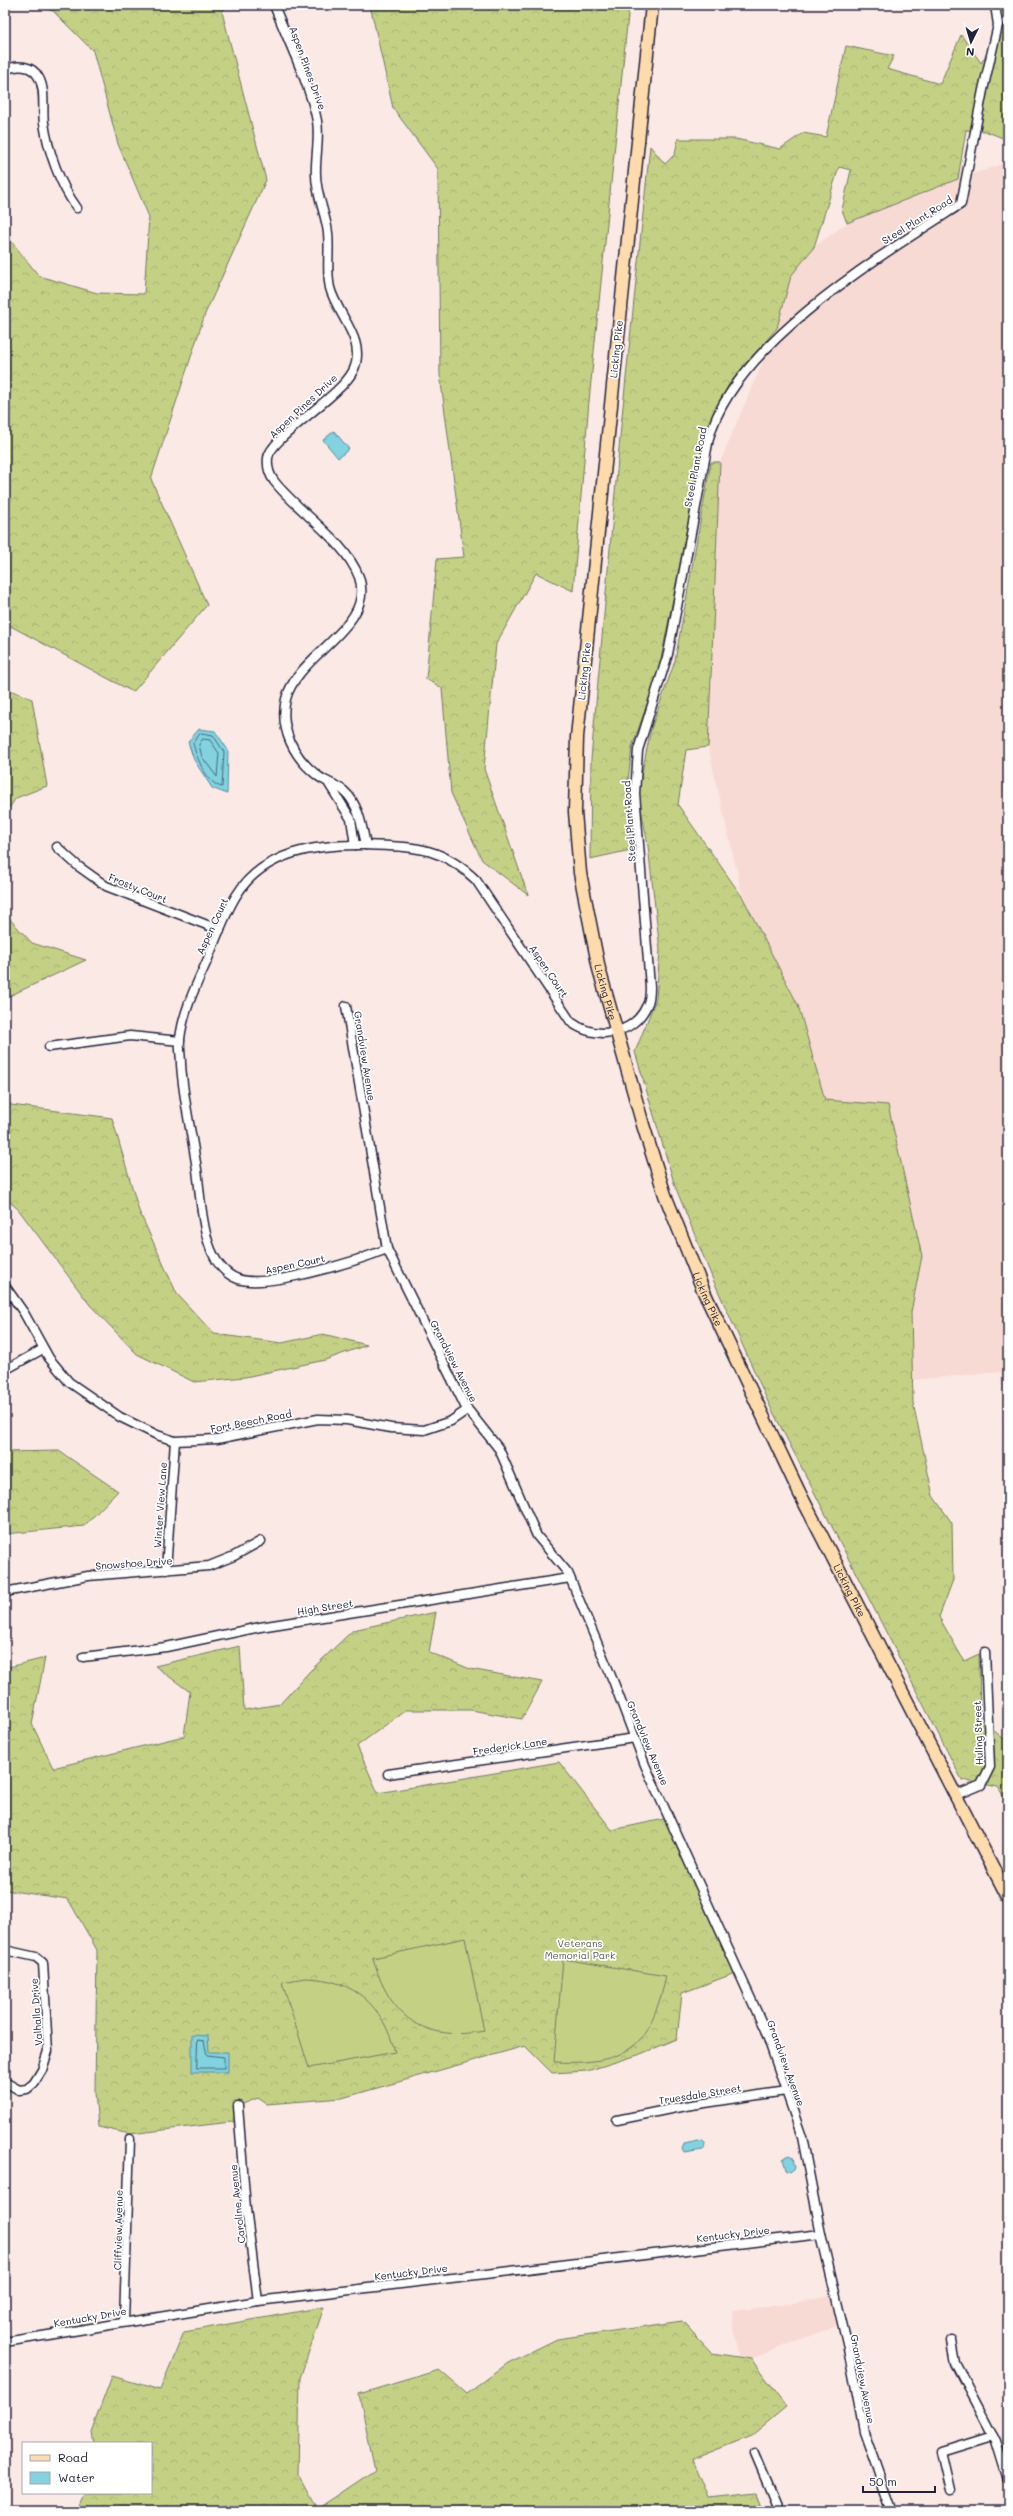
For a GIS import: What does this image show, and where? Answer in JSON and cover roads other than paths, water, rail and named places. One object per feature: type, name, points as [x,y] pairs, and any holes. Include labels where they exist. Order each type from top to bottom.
[{"type":"main road","name":"Licking Pike","points":[[652,5],[575,778],[576,840],[580,873],[599,968],[618,1030],[643,1125],[665,1195],[704,1292],[800,1494],[957,1795],[1008,1897]]},
{"type":"street","name":"Aspen Pines Drive","points":[[274,5],[315,110],[318,140],[316,177],[328,232],[330,288],[354,338],[358,354],[354,370],[344,384],[278,443],[268,455],[268,469],[274,481],[326,533],[353,565],[360,580],[361,598],[357,613],[299,673],[287,696],[284,717],[288,737],[299,758],[329,783],[343,791],[354,804],[366,845]]},
{"type":"street","name":"Steel Plant Road","points":[[618,1030],[641,1017],[648,1004],[650,987],[635,787],[638,750],[668,654],[701,479],[716,418],[731,392],[754,362],[829,294],[895,245],[961,204],[983,90],[998,25],[995,5]]},
{"type":"street","points":[[5,70],[14,66],[27,67],[39,77],[43,89],[46,137],[67,193],[77,208]]},
{"type":"street","name":"Aspen Pines Drive","points":[[329,783],[351,819],[355,845]]},
{"type":"street","name":"Aspen Court","points":[[387,1249],[313,1272],[258,1282],[236,1278],[221,1268],[211,1251],[204,1226],[196,1164],[183,1088],[180,1041],[184,1018],[220,930],[237,895],[265,867],[298,850],[332,844],[426,849],[444,856],[461,866],[476,880],[571,1022],[591,1033],[602,1034],[618,1030]]},
{"type":"street","name":"Frosty Court","points":[[58,847],[78,866],[106,886],[220,930]]},
{"type":"street","name":"Grandview Avenue","points":[[346,1006],[387,1249],[467,1410],[499,1449],[537,1536],[564,1566],[570,1578],[635,1738],[693,1874],[766,2030],[802,2137],[821,2234],[848,2348],[864,2432],[892,2511]]},
{"type":"street","points":[[48,1047],[126,1036],[180,1041]]},
{"type":"street","name":"Fort Beech Road","points":[[5,1286],[32,1325],[43,1349],[60,1373],[81,1392],[135,1425],[175,1441],[217,1439],[262,1428],[322,1419],[348,1420],[409,1430],[424,1430],[451,1421],[467,1410]]},
{"type":"street","points":[[5,1370],[43,1349]]},
{"type":"street","name":"Winter View Lane","points":[[166,1570],[175,1441]]},
{"type":"street","name":"Snowshoe Drive","points":[[5,1592],[68,1579],[209,1566],[234,1556],[261,1540]]},
{"type":"street","name":"High Street","points":[[83,1657],[166,1647],[260,1627],[570,1578]]},
{"type":"street","name":"Huling Street","points":[[957,1795],[981,1785],[990,1767],[985,1652]]},
{"type":"street","name":"Frederick Lane","points":[[388,1774],[635,1738]]},
{"type":"street","name":"Valhalla Drive","points":[[5,2082],[19,2090],[27,2089],[34,2083],[42,2070],[48,2051],[43,1963],[36,1957],[10,1951]]},
{"type":"street","name":"Truesdale Street","points":[[617,2120],[685,2106],[786,2091]]},
{"type":"street","name":"Caroline Avenue","points":[[238,2106],[246,2209],[258,2301]]},
{"type":"street","name":"Cliffview Avenue","points":[[124,2321],[130,2139]]},
{"type":"street","name":"Kentucky Drive","points":[[5,2342],[124,2321],[258,2301],[821,2234]]},
{"type":"street","points":[[951,2341],[956,2363],[993,2435],[1008,2480]]},
{"type":"street","points":[[950,2490],[941,2451],[993,2435]]},
{"type":"street","points":[[756,2454],[779,2511]]},
{"type":"water","points":[[334,431],[349,449],[338,458],[323,440]]},
{"type":"water","points":[[199,729],[215,731],[228,750],[227,794],[212,788],[194,760],[188,742]]},
{"type":"water","points":[[192,2035],[208,2036],[209,2052],[228,2052],[228,2072],[192,2072]]},
{"type":"water","points":[[703,2140],[706,2145],[703,2150],[684,2153],[682,2149],[684,2144]]},
{"type":"water","points":[[789,2155],[793,2157],[795,2168],[790,2172],[786,2170],[783,2159]]},
{"type":"park label","name":"Veterans Memorial Park","points":[[580,1948]]}]
